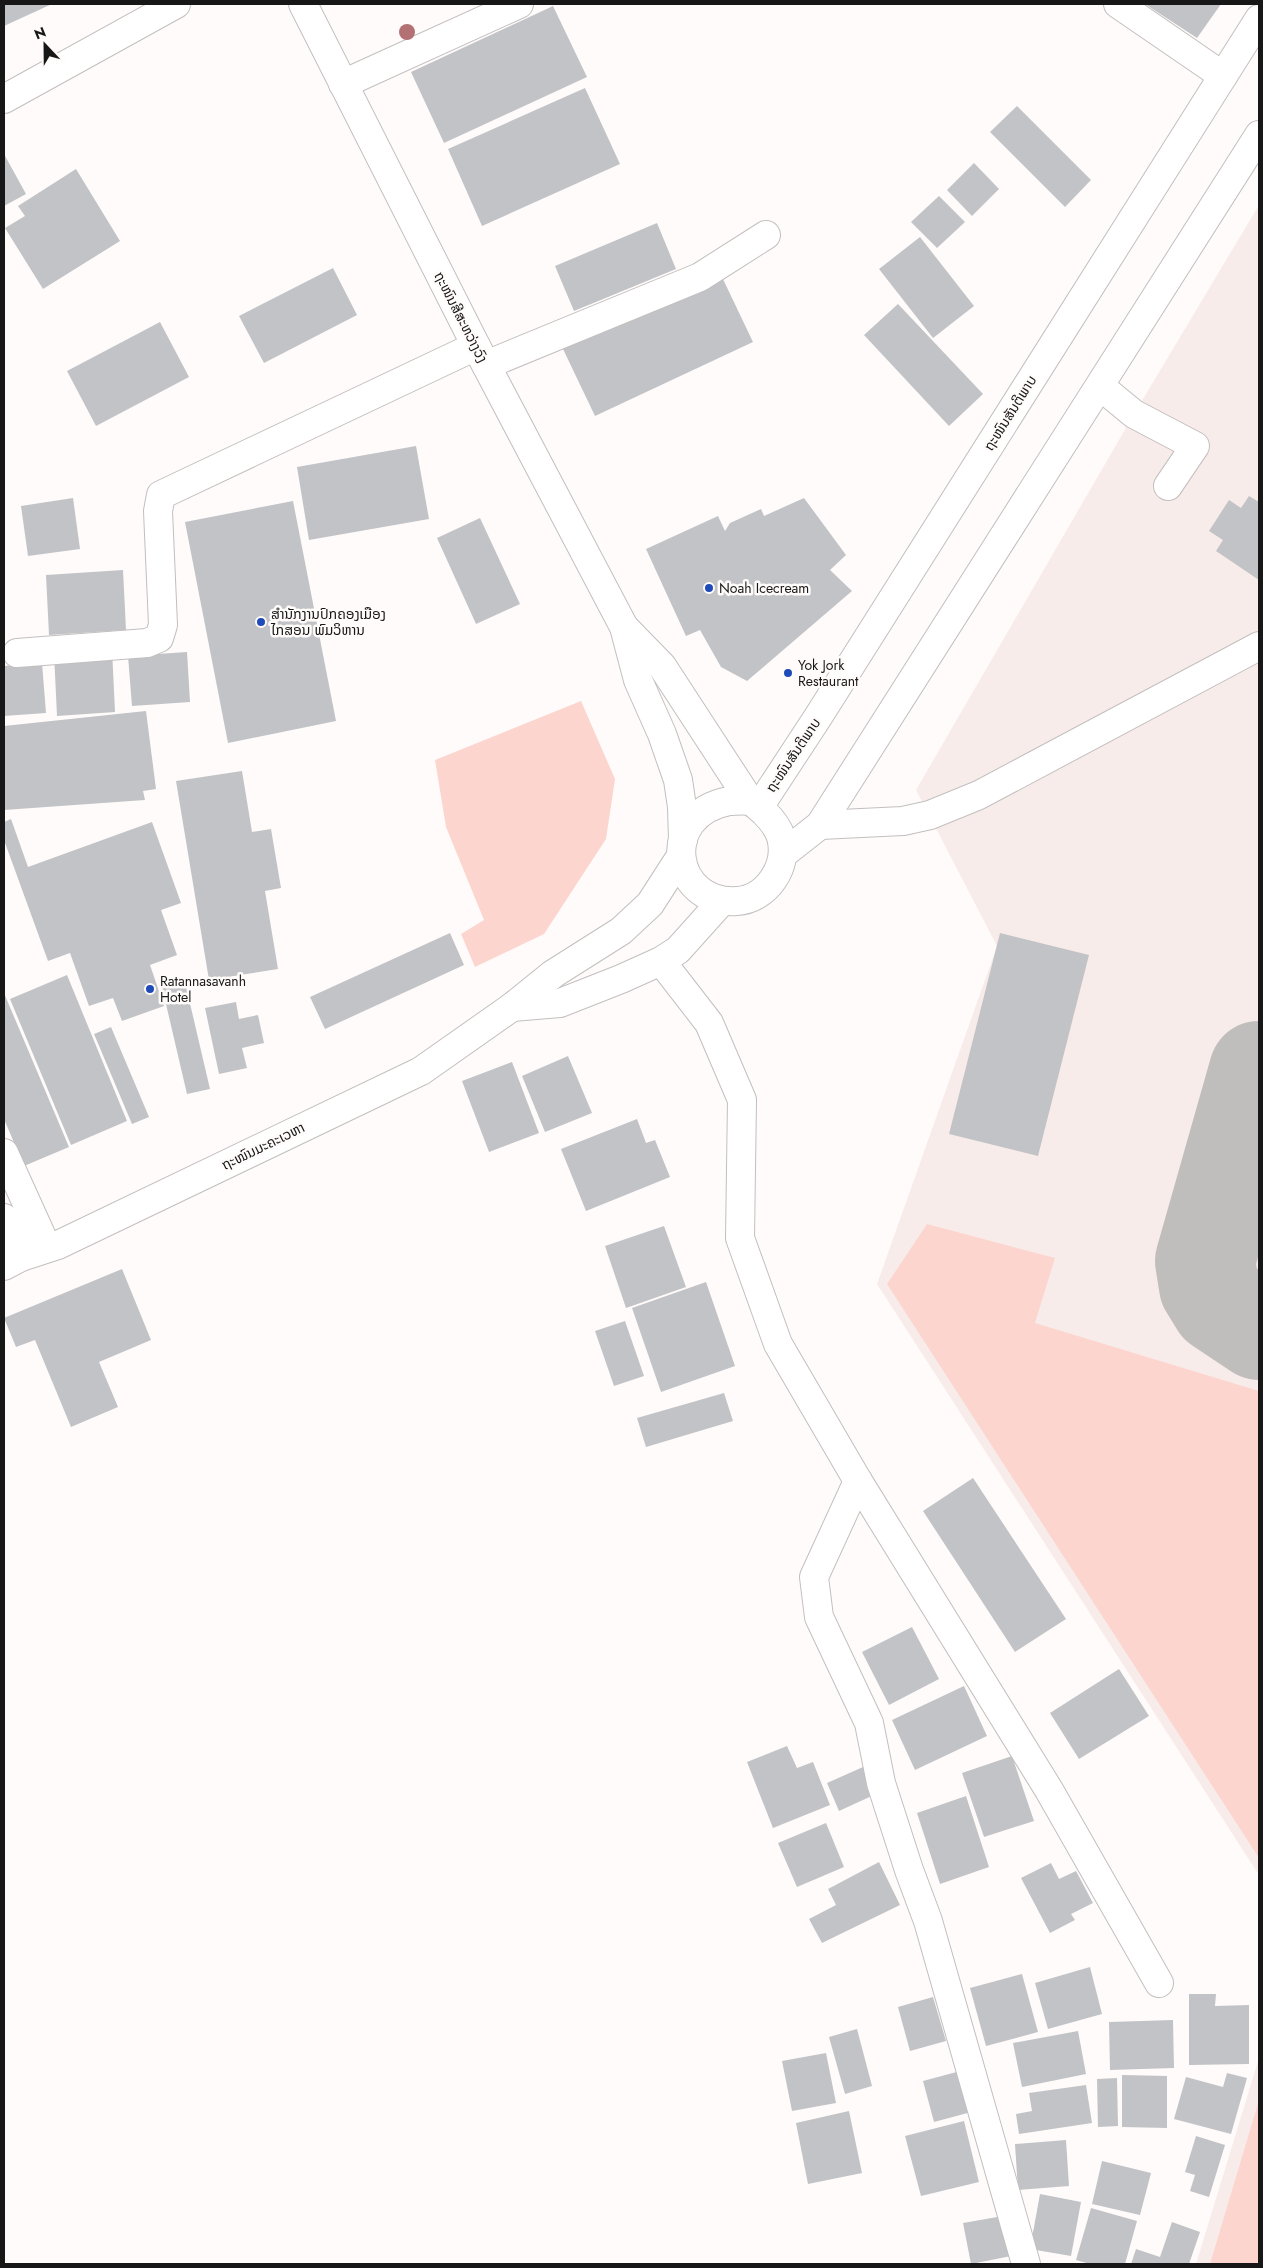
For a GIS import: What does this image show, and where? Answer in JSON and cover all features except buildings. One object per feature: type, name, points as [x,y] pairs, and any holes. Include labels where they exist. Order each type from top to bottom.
[{"type":"street","points":[[4,98],[176,4]]},
{"type":"street","name":"ຖະໜົນສີສະຫວ່າງວົງ","points":[[303,4],[481,356],[624,627]]},
{"type":"street","points":[[343,84],[518,4]]},
{"type":"street","points":[[1118,4],[1223,76]]},
{"type":"street","name":"ຖະໜົນສັນຕິພາບ","points":[[754,804],[818,717],[1259,19]]},
{"type":"street","points":[[782,854],[820,825],[1259,135]]},
{"type":"street","points":[[17,653],[147,643],[159,638],[163,625],[158,511],[161,495],[481,356],[700,277],[766,235]]},
{"type":"street","points":[[1100,386],[1134,414],[1195,446],[1168,486]]},
{"type":"street","points":[[624,627],[662,666],[754,804],[773,821],[781,836],[782,854],[778,871],[770,885],[755,896],[739,901],[722,901],[706,895],[694,885],[685,871],[682,848],[682,807],[678,780],[662,734],[638,680],[624,627]]},
{"type":"street","points":[[820,825],[903,821],[930,815],[978,795],[1259,646]]},
{"type":"street","points":[[682,848],[689,824],[699,812],[713,804],[729,801],[754,804]]},
{"type":"street","name":"ຖະໜົນມະຄະເວຫາ","points":[[12,1261],[47,1248],[421,1071],[512,1007],[553,974],[622,931],[650,904],[682,848]]},
{"type":"street","points":[[512,1007],[560,1003],[621,979],[661,960],[678,950],[722,901]]},
{"type":"street","points":[[661,960],[709,1023],[742,1100],[740,1238],[778,1344],[858,1481],[1049,1790],[1159,1983]]},
{"type":"street","points":[[4,1153],[47,1248]]},
{"type":"street","points":[[4,1218],[12,1261]]},
{"type":"street","points":[[858,1481],[814,1577],[819,1617],[869,1723],[881,1783],[909,1870],[928,1921],[1026,2264]]},
{"type":"shaded area","points":[[1259,205],[1259,1875],[877,1284],[997,946],[916,790],[1134,414]]},
{"type":"shaded area","points":[[581,701],[615,779],[606,839],[544,934],[475,967],[461,934],[484,920],[446,827],[435,760]]},
{"type":"shaded area","points":[[927,1224],[1055,1258],[1035,1323],[1259,1391],[1259,1858],[887,1284]]},
{"type":"shaded area","points":[[1259,2058],[1259,2264],[1196,2264]]},
{"type":"shaded area","points":[[1259,2100],[1259,2264],[1210,2264]]},
{"type":"taxiway","points":[[1259,1071],[1205,1261],[1209,1286],[1220,1304],[1259,1330]]},
{"type":"place","name":"Noah Icecream","points":[[709,588]]},
{"type":"place","name":"ສຳນັກງານປົກຄອງເມືອງ ໄກສອນ ພົມວິຫານ","points":[[261,622]]},
{"type":"place","name":"Yok Jork Restaurant","points":[[788,673]]},
{"type":"place","name":"Ratannasavanh Hotel","points":[[150,989]]}]
